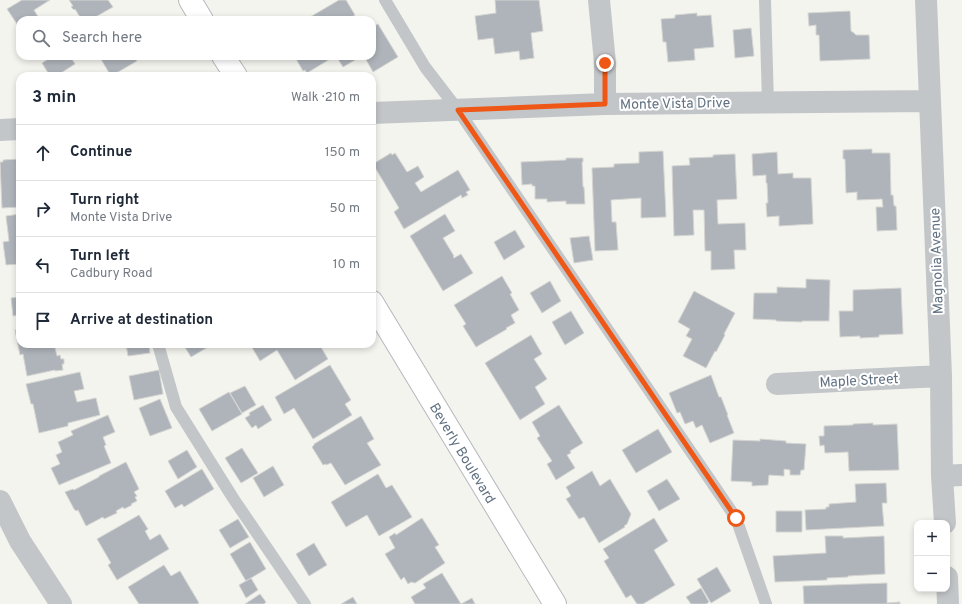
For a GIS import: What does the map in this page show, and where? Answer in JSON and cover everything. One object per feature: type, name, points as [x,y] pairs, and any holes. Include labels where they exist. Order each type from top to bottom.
[{"type":"main road","points":[[190,0],[200,16]]},
{"type":"main road","points":[[226,60],[234,72]]},
{"type":"main road","name":"Beverly Boulevard","points":[[376,309],[554,604]]},
{"type":"street","points":[[599,0],[605,63],[605,104]]},
{"type":"street","name":"Magnolia Avenue","points":[[926,0],[941,376],[952,475],[945,520]]},
{"type":"street","name":"Monte Vista Drive","points":[[376,113],[605,104],[930,101]]},
{"type":"street","points":[[0,130],[16,129]]},
{"type":"street","name":"Maple Street","points":[[777,384],[941,376]]},
{"type":"street","points":[[0,501],[20,541],[60,604]]},
{"type":"street","points":[[948,592],[948,604]]},
{"type":"lane","points":[[385,0],[425,67],[458,110],[736,518],[766,604]]},
{"type":"lane","points":[[765,0],[768,102]]},
{"type":"lane","points":[[159,348],[176,407],[229,491],[305,604]]},
{"type":"building","points":[[22,0],[50,0],[34,10],[38,16],[16,16],[16,22],[7,9]]},
{"type":"building","points":[[69,0],[108,0],[113,7],[97,16],[79,16],[75,9],[74,10],[71,7],[73,6]]},
{"type":"building","points":[[339,0],[346,0],[355,15],[353,16],[312,16]]},
{"type":"building","points":[[495,0],[539,0],[543,31],[531,33],[534,58],[520,60],[519,51],[495,54],[493,38],[478,40],[475,16],[496,13]]},
{"type":"building","points":[[850,11],[851,31],[856,35],[869,35],[870,59],[820,61],[819,35],[816,35],[816,25],[809,26],[808,13]]},
{"type":"building","points":[[697,13],[697,16],[711,15],[714,47],[694,49],[695,60],[668,62],[666,42],[663,42],[661,19],[675,18],[675,15]]},
{"type":"building","points":[[378,24],[398,57],[373,72],[366,60],[376,60],[376,25]]},
{"type":"building","points":[[751,28],[754,56],[735,58],[733,30]]},
{"type":"building","points":[[47,60],[72,60],[75,64],[62,72],[48,72],[42,63]]},
{"type":"building","points":[[101,60],[137,61],[118,72],[109,72]]},
{"type":"building","points":[[297,60],[328,60],[309,72],[305,70],[303,71]]},
{"type":"building","points":[[339,60],[355,60],[343,67]]},
{"type":"building","points":[[872,149],[872,153],[890,153],[891,195],[893,195],[894,206],[896,206],[897,230],[877,231],[876,207],[883,207],[882,199],[857,200],[857,192],[846,193],[845,159],[843,159],[843,150]]},
{"type":"building","points":[[663,151],[666,217],[641,218],[641,198],[611,200],[612,222],[616,222],[618,250],[595,251],[592,168],[614,167],[614,164],[639,163],[639,152]]},
{"type":"building","points":[[777,152],[778,174],[793,173],[793,178],[811,178],[813,224],[779,226],[779,216],[767,217],[766,203],[768,203],[766,175],[753,176],[752,154]]},
{"type":"building","points":[[391,153],[392,155],[395,153],[407,172],[418,166],[424,177],[415,183],[421,192],[458,170],[470,190],[466,192],[468,195],[462,198],[461,195],[404,229],[394,212],[399,208],[376,169],[376,162]]},
{"type":"building","points":[[735,154],[737,199],[717,200],[718,224],[745,223],[746,250],[734,250],[735,269],[711,270],[711,251],[705,251],[704,210],[693,210],[694,235],[674,236],[672,166],[690,165],[689,158]]},
{"type":"building","points":[[566,158],[583,158],[583,187],[585,204],[566,204],[566,201],[547,202],[547,199],[535,199],[535,186],[532,186],[532,184],[522,185],[521,162],[566,160]]},
{"type":"building","points":[[16,159],[16,207],[2,208],[0,162],[3,162],[3,160]]},
{"type":"building","points":[[445,214],[455,231],[443,238],[454,256],[453,257],[454,258],[461,254],[473,273],[443,291],[410,236]]},
{"type":"building","points":[[16,215],[16,264],[6,265],[3,242],[9,241],[6,216]]},
{"type":"building","points":[[515,230],[525,247],[504,260],[494,242]]},
{"type":"building","points":[[589,236],[593,260],[574,263],[570,238]]},
{"type":"building","points":[[502,276],[512,293],[510,294],[519,310],[511,315],[515,323],[476,347],[463,326],[466,324],[454,305]]},
{"type":"building","points":[[806,279],[830,280],[829,321],[802,322],[753,319],[754,293],[777,293],[777,287],[806,288]]},
{"type":"building","points":[[550,281],[561,301],[542,313],[530,293]]},
{"type":"building","points":[[901,288],[903,334],[879,335],[879,337],[860,338],[860,336],[840,337],[839,311],[853,311],[853,290]]},
{"type":"building","points":[[694,291],[735,313],[724,334],[725,335],[706,368],[683,356],[692,339],[686,336],[690,329],[678,322]]},
{"type":"building","points":[[16,297],[16,316],[13,316],[11,298]]},
{"type":"building","points":[[571,311],[584,333],[565,345],[552,322]]},
{"type":"building","points":[[531,335],[542,354],[534,359],[547,379],[535,387],[545,404],[520,420],[485,363]]},
{"type":"building","points":[[19,348],[55,348],[57,356],[60,355],[61,359],[64,359],[64,364],[62,364],[63,370],[55,370],[27,376],[23,354],[20,355]]},
{"type":"building","points":[[127,348],[149,348],[150,353],[128,356]]},
{"type":"building","points":[[185,348],[206,348],[191,357]]},
{"type":"building","points":[[252,348],[321,348],[328,359],[295,380],[277,350],[260,361]]},
{"type":"building","points":[[330,365],[351,400],[345,404],[352,415],[313,439],[294,408],[284,414],[275,397]]},
{"type":"building","points":[[159,370],[163,394],[134,400],[129,376]]},
{"type":"building","points":[[80,372],[84,389],[74,391],[77,402],[96,398],[100,415],[68,423],[68,426],[39,433],[33,404],[31,404],[26,384]]},
{"type":"building","points":[[711,375],[734,433],[710,443],[702,425],[696,428],[693,421],[685,424],[680,412],[677,413],[669,393]]},
{"type":"building","points":[[245,386],[256,405],[242,413],[230,393]]},
{"type":"building","points":[[229,392],[242,414],[212,431],[199,409]]},
{"type":"building","points":[[160,399],[172,428],[150,436],[139,408]]},
{"type":"building","points":[[263,405],[272,420],[258,429],[256,425],[252,428],[245,418],[250,415],[249,413]]},
{"type":"building","points":[[559,405],[583,443],[570,451],[571,453],[567,455],[575,468],[556,480],[547,464],[552,461],[537,438],[540,436],[532,422]]},
{"type":"building","points":[[108,415],[115,432],[103,437],[106,445],[104,446],[111,463],[59,485],[51,468],[60,464],[56,455],[62,452],[58,442],[73,435],[71,431]]},
{"type":"building","points":[[361,416],[374,439],[367,443],[381,465],[345,485],[331,463],[323,465],[312,447],[314,444]]},
{"type":"building","points":[[873,423],[873,425],[897,424],[899,470],[849,471],[848,452],[825,453],[824,445],[820,446],[819,436],[824,436],[824,426]]},
{"type":"building","points":[[658,429],[672,452],[636,473],[622,450]]},
{"type":"building","points":[[760,439],[806,444],[804,470],[801,470],[800,475],[790,475],[790,470],[784,469],[784,476],[769,475],[768,485],[752,486],[752,482],[731,481],[733,440],[760,441]]},
{"type":"building","points":[[242,448],[258,473],[241,483],[225,458]]},
{"type":"building","points":[[187,450],[197,467],[178,479],[168,461]]},
{"type":"building","points":[[126,462],[139,489],[134,492],[137,496],[135,497],[137,501],[124,509],[123,507],[116,511],[117,513],[104,519],[103,517],[86,526],[78,510],[76,511],[74,509],[65,492],[74,490]]},
{"type":"building","points":[[273,466],[284,485],[264,497],[253,478]]},
{"type":"building","points":[[202,469],[214,489],[184,507],[182,504],[175,508],[165,491]]},
{"type":"building","points":[[592,471],[600,486],[610,479],[631,514],[627,524],[624,526],[625,527],[599,543],[584,517],[579,519],[566,499],[571,496],[566,487]]},
{"type":"building","points":[[378,474],[386,488],[392,485],[412,517],[379,536],[367,515],[346,527],[331,502]]},
{"type":"building","points":[[667,479],[680,499],[659,511],[647,491]]},
{"type":"building","points":[[886,483],[887,503],[882,503],[884,526],[806,530],[805,510],[826,509],[826,507],[829,507],[829,504],[856,502],[855,484]]},
{"type":"building","points":[[776,511],[802,511],[802,532],[776,532]]},
{"type":"building","points":[[139,515],[148,529],[145,531],[150,540],[160,534],[169,549],[117,580],[108,565],[111,563],[97,539]]},
{"type":"building","points":[[422,518],[439,545],[435,547],[445,563],[415,583],[411,582],[408,584],[404,577],[401,580],[385,554],[395,548],[389,537],[395,533],[396,535]]},
{"type":"building","points":[[654,518],[668,541],[654,550],[675,585],[643,604],[637,604],[631,595],[626,598],[604,561],[609,558],[603,549]]},
{"type":"building","points":[[238,519],[249,537],[230,548],[219,530]]},
{"type":"building","points":[[825,536],[843,536],[843,538],[884,536],[885,574],[827,578],[827,580],[775,582],[773,556],[826,553]]},
{"type":"building","points":[[250,542],[266,569],[246,581],[230,554]]},
{"type":"building","points":[[314,543],[327,565],[309,576],[296,554]]},
{"type":"building","points":[[164,565],[171,576],[180,571],[199,603],[139,604],[128,587]]},
{"type":"building","points":[[717,567],[731,591],[711,603],[697,579]]},
{"type":"building","points":[[442,573],[461,604],[415,604],[411,597],[426,588],[423,584]]},
{"type":"building","points":[[251,578],[258,590],[246,598],[239,585]]},
{"type":"building","points":[[887,583],[887,603],[900,602],[900,604],[804,604],[803,586]]},
{"type":"building","points":[[701,588],[709,602],[706,604],[691,604],[686,597]]},
{"type":"building","points":[[260,594],[266,602],[264,604],[245,604]]},
{"type":"building","points":[[353,597],[357,604],[341,604]]},
{"type":"building","points":[[472,598],[475,604],[461,604]]},
{"type":"route","points":[[605,63],[605,104],[458,110],[736,518]]}]
